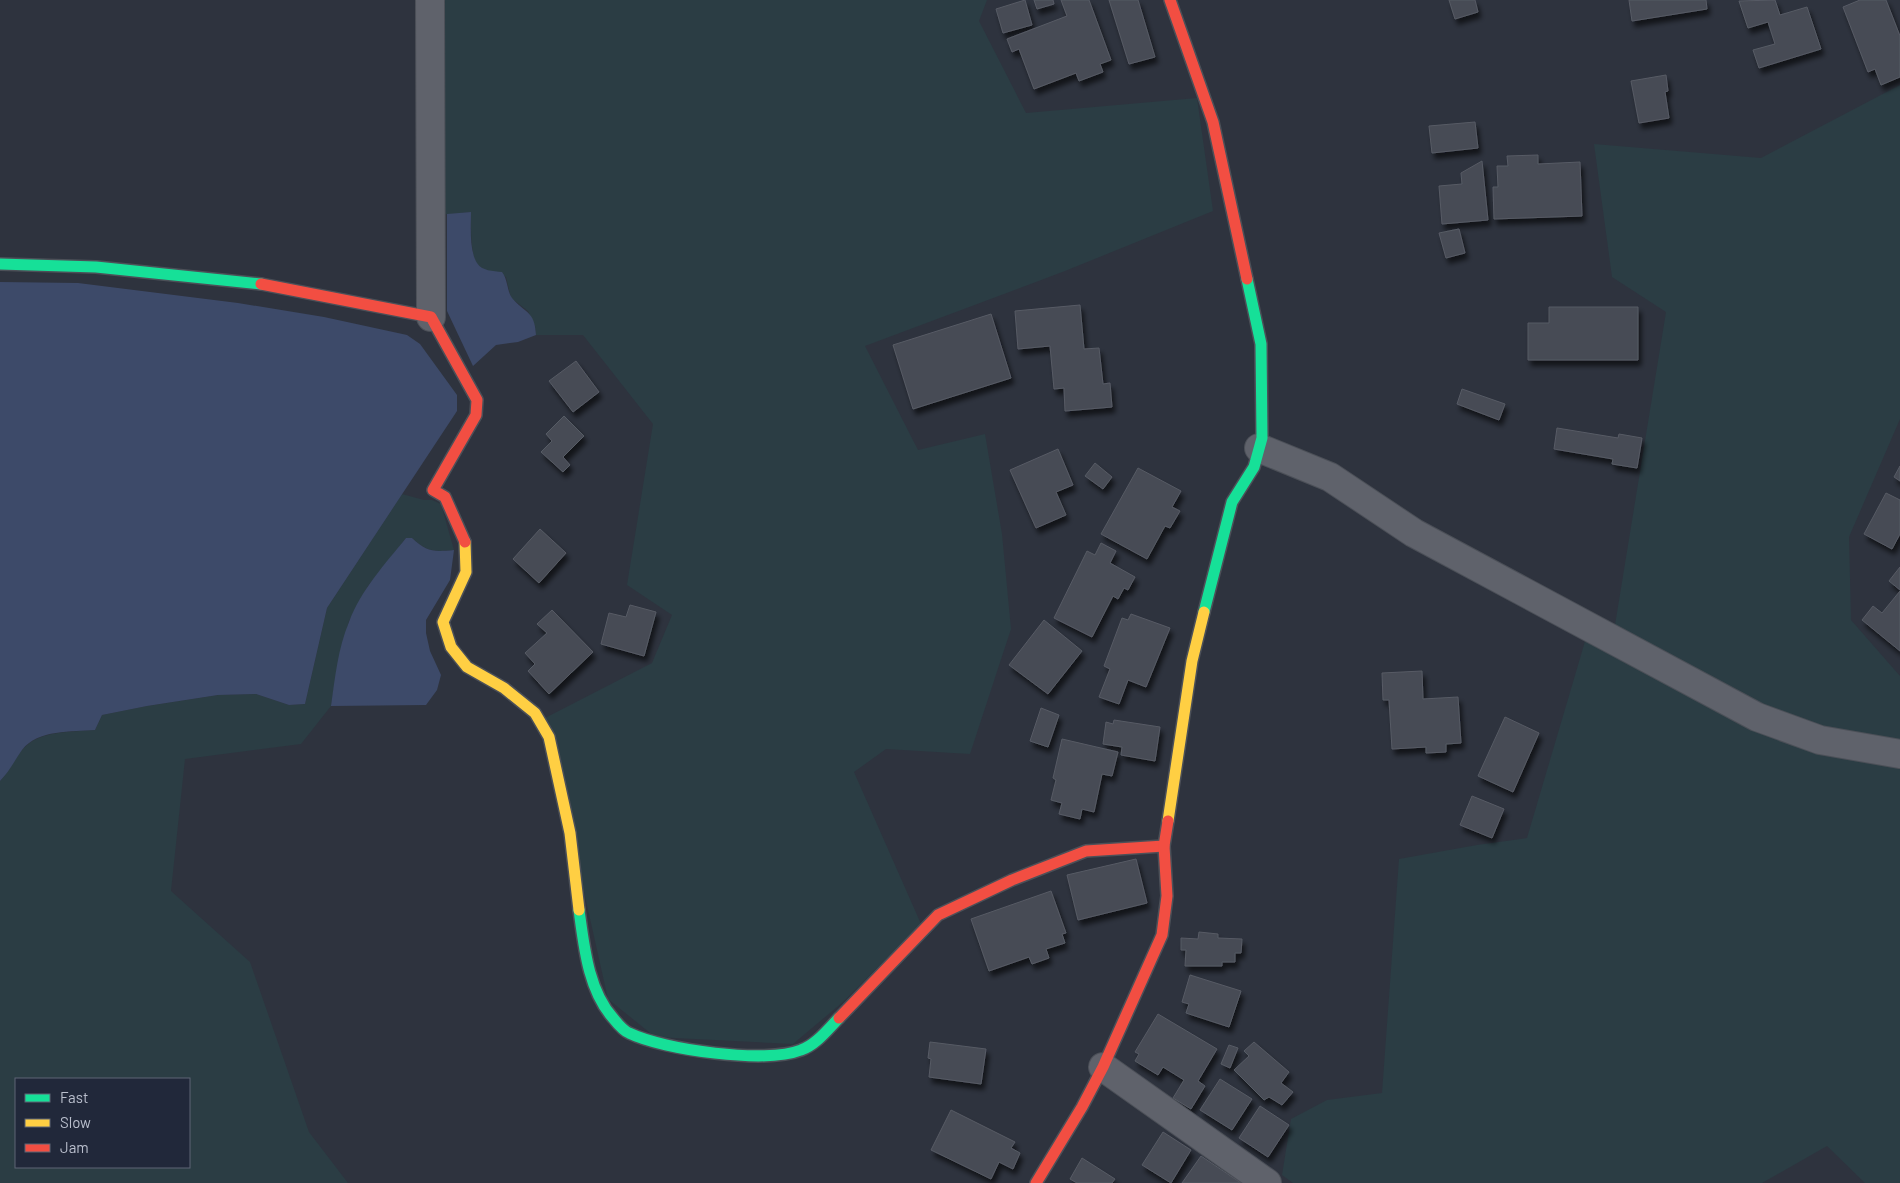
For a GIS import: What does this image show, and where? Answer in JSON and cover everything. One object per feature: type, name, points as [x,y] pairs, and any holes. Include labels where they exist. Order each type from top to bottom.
[{"type":"street","points":[[430,0],[431,317],[477,400],[476,415],[433,490],[445,496],[465,541],[466,572],[443,622],[451,647],[467,667],[504,688],[535,713],[549,737],[570,833],[581,924],[590,971],[600,999],[612,1017],[628,1033],[681,1049],[742,1055],[787,1054],[804,1050],[821,1037],[938,915],[1012,880],[1086,851],[1164,846]]},
{"type":"street","points":[[1036,1183],[1082,1107],[1103,1067],[1162,935],[1167,896],[1164,846],[1192,661],[1232,502],[1254,467],[1262,438],[1261,344],[1213,122],[1170,0]]},
{"type":"street","points":[[0,264],[96,267],[262,284],[431,317]]},
{"type":"street","points":[[1259,448],[1330,478],[1414,533],[1757,717],[1820,740],[1900,754]]},
{"type":"street","points":[[1103,1067],[1267,1183]]},
{"type":"shaded area","points":[[440,0],[987,0],[979,21],[1026,113],[1197,98],[1213,211],[1065,271],[865,346],[918,450],[985,434],[1002,534],[1011,629],[970,754],[886,749],[854,772],[921,924],[843,1002],[793,1044],[655,1037],[608,999],[545,718],[652,663],[672,615],[627,585],[653,424],[583,335],[536,335],[535,326],[528,311],[511,298],[506,277],[486,270],[477,264],[472,246],[471,212],[441,215]]},
{"type":"shaded area","points":[[1900,85],[1900,419],[1849,537],[1851,620],[1900,676],[1900,744],[1808,729],[1713,683],[1615,625],[1666,312],[1612,277],[1594,144],[1761,158]]},
{"type":"shaded area","points":[[402,494],[424,500],[432,500],[441,504],[454,550],[431,550],[412,538],[406,538],[368,586],[349,621],[338,664],[331,706],[301,744],[185,759],[171,891],[250,962],[309,1132],[348,1183],[0,1183],[0,781],[23,749],[30,743],[38,738],[57,733],[95,730],[102,715],[218,695],[256,694],[289,705],[305,704],[327,608]]},
{"type":"shaded area","points":[[1586,638],[1900,763],[1900,1183],[1865,1183],[1827,1146],[1762,1183],[1293,1183],[1282,1175],[1291,1119],[1327,1100],[1382,1093],[1399,859],[1527,838]]},
{"type":"water","points":[[471,212],[474,258],[479,266],[485,269],[502,272],[512,298],[534,321],[536,335],[518,342],[496,345],[473,366],[447,311],[447,214]]},
{"type":"water","points":[[0,282],[78,283],[238,303],[324,317],[407,335],[420,344],[457,395],[457,411],[327,608],[305,704],[289,705],[256,694],[218,695],[102,715],[95,730],[56,733],[37,738],[29,743],[0,781]]},
{"type":"water","points":[[406,538],[412,538],[431,550],[454,550],[450,580],[426,620],[426,633],[430,651],[441,675],[437,690],[426,705],[331,706],[345,632],[354,610],[374,578]]},
{"type":"building","points":[[1025,0],[1032,25],[1003,33],[996,9]]},
{"type":"building","points":[[1034,0],[1053,0],[1054,4],[1037,9]]},
{"type":"building","points":[[1061,0],[1089,0],[1111,60],[1100,64],[1103,72],[1079,81],[1076,73],[1034,89],[1019,49],[1012,52],[1007,39],[1067,16]]},
{"type":"building","points":[[1109,0],[1138,0],[1155,57],[1129,64]]},
{"type":"building","points":[[1449,0],[1475,0],[1478,12],[1455,19]]},
{"type":"building","points":[[1629,0],[1706,0],[1707,9],[1632,21]]},
{"type":"building","points":[[1775,0],[1780,15],[1807,7],[1821,49],[1759,68],[1753,50],[1775,44],[1768,22],[1748,28],[1739,1]]},
{"type":"building","points":[[1860,0],[1886,0],[1900,36],[1900,77],[1881,85],[1875,69],[1868,72],[1843,7]]},
{"type":"building","points":[[1666,75],[1668,91],[1665,92],[1669,118],[1639,123],[1631,81]]},
{"type":"building","points":[[1475,122],[1478,148],[1432,153],[1429,126]]},
{"type":"building","points":[[1538,155],[1538,164],[1580,162],[1582,216],[1494,219],[1493,187],[1498,187],[1497,166],[1508,166],[1507,156]]},
{"type":"building","points":[[1482,161],[1488,220],[1442,224],[1439,186],[1462,184],[1461,173]]},
{"type":"building","points":[[1459,229],[1465,253],[1446,258],[1439,233]]},
{"type":"building","points":[[1080,305],[1084,349],[1099,348],[1103,384],[1110,383],[1112,407],[1065,411],[1064,388],[1054,389],[1050,346],[1018,349],[1015,311]]},
{"type":"building","points":[[1549,307],[1638,307],[1638,360],[1528,360],[1528,323],[1549,323]]},
{"type":"building","points":[[991,314],[1011,378],[913,409],[893,345]]},
{"type":"building","points":[[576,361],[599,392],[573,412],[549,381]]},
{"type":"building","points":[[1462,389],[1505,404],[1499,420],[1457,404]]},
{"type":"building","points":[[564,416],[584,436],[563,457],[570,465],[563,472],[541,452],[552,441],[546,434]]},
{"type":"building","points":[[1557,428],[1618,438],[1619,434],[1642,438],[1637,468],[1612,464],[1613,459],[1554,449]]},
{"type":"building","points":[[1058,449],[1073,485],[1056,492],[1066,515],[1036,528],[1010,470]]},
{"type":"building","points":[[1095,463],[1112,477],[1103,489],[1085,476]]},
{"type":"building","points":[[1900,466],[1900,481],[1894,477]]},
{"type":"building","points":[[1138,468],[1181,491],[1172,507],[1180,511],[1170,528],[1165,526],[1147,559],[1101,534]]},
{"type":"building","points":[[1886,493],[1900,500],[1900,534],[1892,549],[1864,534]]},
{"type":"building","points":[[540,529],[566,553],[539,583],[513,559]]},
{"type":"building","points":[[1101,543],[1116,551],[1110,563],[1135,577],[1128,590],[1124,588],[1118,599],[1113,596],[1092,637],[1054,618],[1087,551],[1095,555]]},
{"type":"building","points":[[1900,567],[1900,590],[1889,581]]},
{"type":"building","points":[[1900,591],[1900,651],[1862,620],[1873,606],[1882,613]]},
{"type":"building","points":[[630,605],[656,612],[644,656],[601,644],[609,613],[626,617]]},
{"type":"building","points":[[552,610],[593,652],[549,694],[528,671],[535,664],[525,653],[547,633],[537,624]]},
{"type":"building","points":[[1131,614],[1170,628],[1146,687],[1128,680],[1119,704],[1099,697],[1110,669],[1104,666],[1122,618],[1128,620]]},
{"type":"building","points":[[1044,620],[1082,651],[1048,694],[1009,665]]},
{"type":"building","points":[[1422,671],[1423,699],[1458,697],[1461,743],[1446,744],[1446,752],[1426,753],[1426,747],[1392,749],[1389,700],[1383,700],[1382,673]]},
{"type":"building","points":[[1041,708],[1059,715],[1048,747],[1030,741]]},
{"type":"building","points":[[1505,717],[1539,733],[1513,792],[1478,776]]},
{"type":"building","points":[[1114,720],[1160,727],[1155,761],[1121,755],[1122,747],[1103,744],[1106,722],[1113,724]]},
{"type":"building","points":[[1062,739],[1118,752],[1112,776],[1102,774],[1094,812],[1082,809],[1080,819],[1059,814],[1062,803],[1051,800],[1056,780],[1053,778]]},
{"type":"building","points":[[1472,796],[1504,809],[1492,838],[1460,825]]},
{"type":"building","points":[[1136,859],[1147,903],[1078,920],[1067,875]]},
{"type":"building","points":[[1051,891],[1066,933],[1062,934],[1065,943],[1046,949],[1049,958],[1032,964],[1029,957],[989,971],[971,919]]},
{"type":"building","points":[[1199,932],[1218,934],[1218,938],[1242,939],[1241,953],[1235,953],[1235,962],[1222,962],[1222,966],[1185,966],[1186,950],[1181,950],[1181,938],[1198,939]]},
{"type":"building","points":[[1190,975],[1241,991],[1229,1027],[1186,1013],[1189,1004],[1182,1002]]},
{"type":"building","points":[[1158,1014],[1217,1049],[1198,1081],[1205,1086],[1191,1109],[1173,1098],[1184,1080],[1163,1067],[1158,1075],[1135,1061],[1139,1054],[1135,1052]]},
{"type":"building","points":[[930,1042],[986,1049],[981,1084],[929,1077],[931,1059],[928,1058]]},
{"type":"building","points":[[1254,1042],[1289,1072],[1281,1083],[1293,1092],[1282,1105],[1269,1097],[1264,1100],[1234,1070],[1249,1056],[1244,1051]]},
{"type":"building","points":[[1229,1045],[1238,1048],[1230,1068],[1221,1064]]},
{"type":"building","points":[[1220,1079],[1252,1099],[1232,1130],[1200,1110]]},
{"type":"building","points":[[1260,1106],[1289,1125],[1268,1157],[1239,1138]]},
{"type":"building","points":[[951,1110],[1015,1142],[1011,1148],[1020,1153],[1013,1169],[999,1162],[991,1179],[931,1150]]},
{"type":"building","points":[[1163,1132],[1191,1150],[1171,1183],[1142,1165]]},
{"type":"building","points":[[1201,1156],[1241,1183],[1182,1183]]},
{"type":"building","points":[[1082,1158],[1115,1179],[1112,1183],[1077,1183],[1070,1179]]},
{"type":"traffic: fast","points":[[0,264],[96,267],[261,284]]},
{"type":"traffic: fast","points":[[1204,612],[1232,502],[1254,467],[1262,438],[1261,344],[1247,279]]},
{"type":"traffic: fast","points":[[579,910],[588,967],[598,994],[613,1018],[629,1033],[666,1045],[690,1050],[764,1056],[785,1054],[806,1048],[839,1018]]},
{"type":"traffic: slow","points":[[465,542],[466,572],[443,622],[451,647],[467,667],[504,688],[535,713],[549,737],[570,833],[579,910]]},
{"type":"traffic: slow","points":[[1168,821],[1192,661],[1204,612]]},
{"type":"traffic: jam","points":[[1170,0],[1213,122],[1247,279]]},
{"type":"traffic: jam","points":[[261,284],[431,317],[477,400],[476,415],[433,490],[445,497],[465,542]]},
{"type":"traffic: jam","points":[[1036,1183],[1082,1107],[1103,1067],[1162,935],[1167,896],[1164,846],[1168,821]]},
{"type":"traffic: jam","points":[[839,1018],[938,915],[1012,880],[1086,851],[1164,846]]}]
